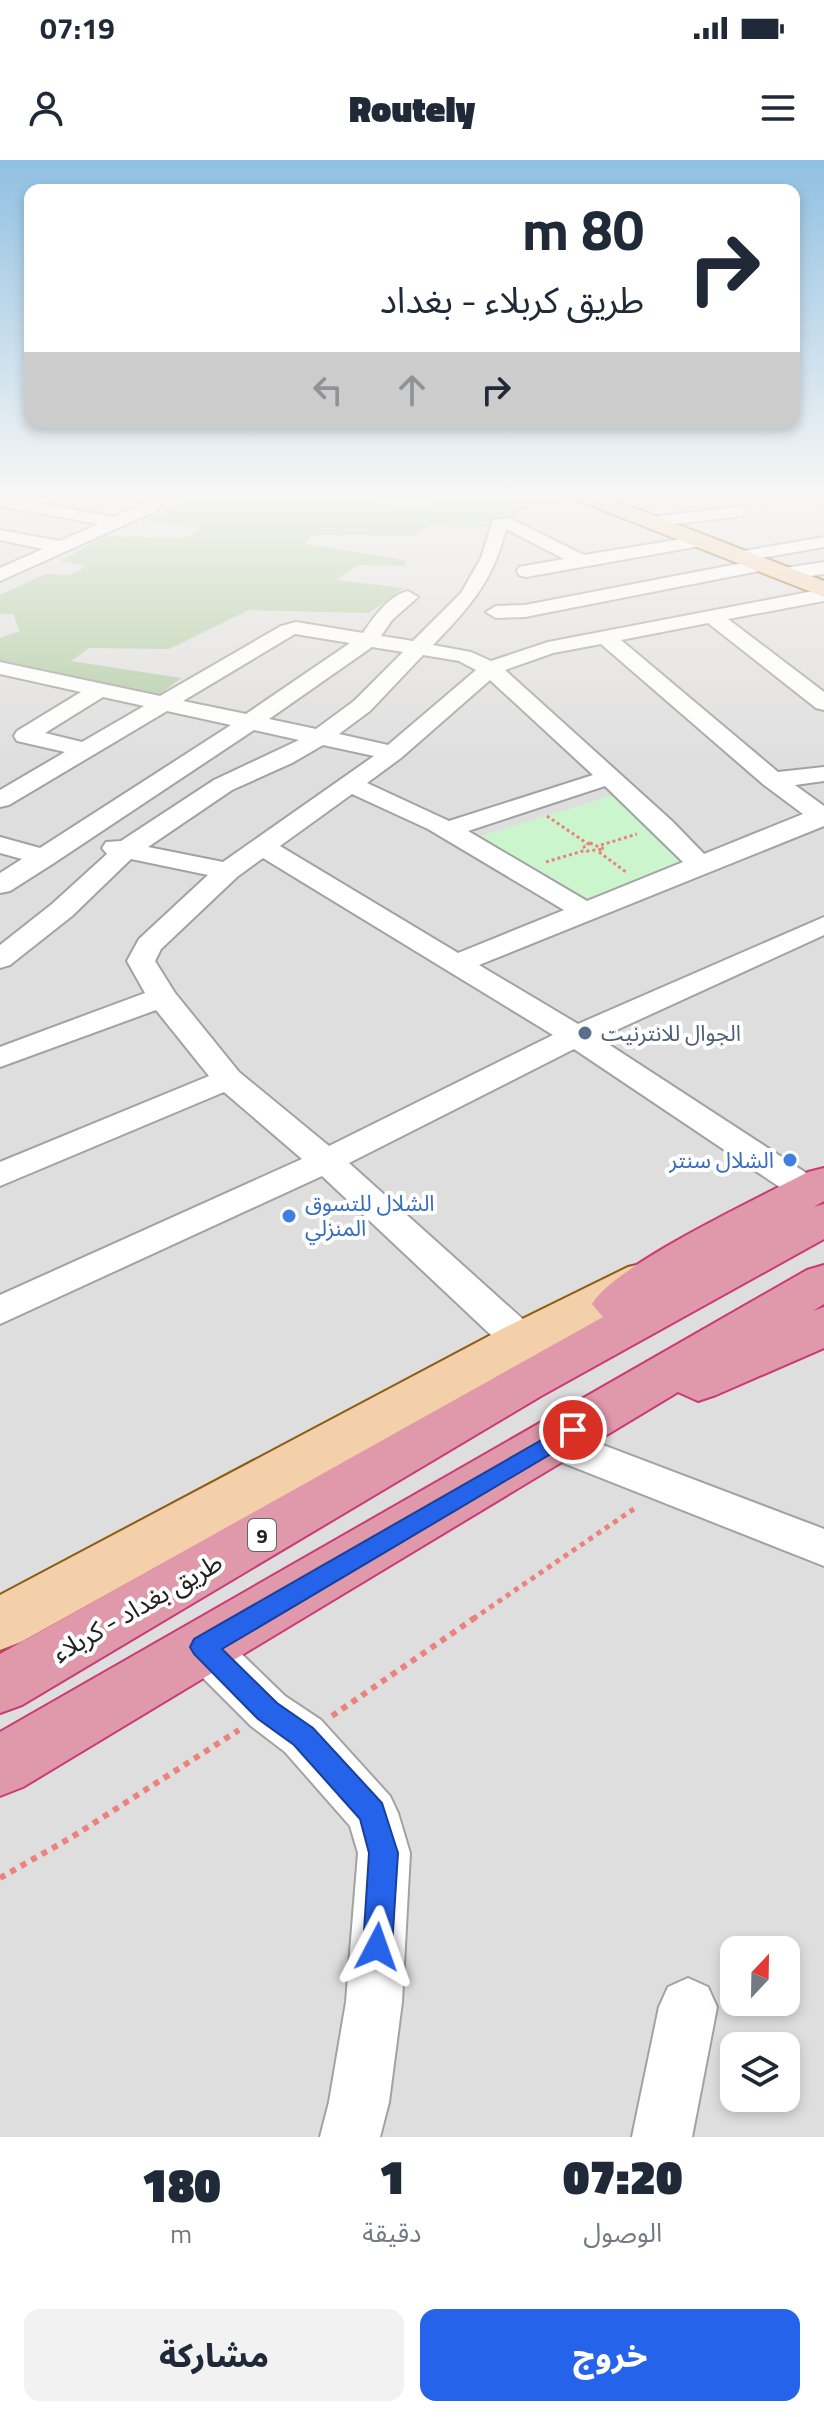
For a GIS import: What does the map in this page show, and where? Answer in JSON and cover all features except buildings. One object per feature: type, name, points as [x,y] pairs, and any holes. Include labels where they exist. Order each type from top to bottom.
[{"type":"highway","points":[[673,1265],[819,1197]]},
{"type":"highway","name":"9","points":[[523,1362],[819,1197]]},
{"type":"highway","points":[[0,1766],[824,1282]]},
{"type":"highway","points":[[563,1436],[742,1366],[824,1325]]},
{"type":"highway","name":"طريق بغداد - كربلاء","points":[[0,1686],[208,1566],[523,1362]]},
{"type":"highway","points":[[208,1566],[201,1584],[203,1603],[215,1619],[219,1637]]},
{"type":"highway","points":[[79,1640],[100,1645],[116,1657],[123,1675],[119,1696]]},
{"type":"main road","points":[[0,1624],[523,1362],[673,1265]]},
{"type":"street","points":[[0,959],[62,910],[126,850],[223,785],[322,736],[362,706],[469,596],[475,584]]},
{"type":"street","points":[[464,656],[517,584]]},
{"type":"street","points":[[487,623],[525,611],[664,584]]},
{"type":"street","points":[[523,1362],[326,1161],[228,1079],[162,997],[141,961],[149,945],[228,871],[393,753],[490,668],[548,648],[824,592]]},
{"type":"street","points":[[0,885],[250,722],[368,640],[385,616],[408,597]]},
{"type":"street","points":[[711,616],[824,703]]},
{"type":"street","points":[[0,800],[112,732],[296,628],[464,656],[490,668],[663,826],[701,866]]},
{"type":"street","points":[[605,637],[773,780],[822,817]]},
{"type":"street","points":[[0,668],[393,753]]},
{"type":"street","points":[[84,749],[25,736],[101,689]]},
{"type":"street","points":[[54,718],[112,732]]},
{"type":"street","points":[[773,780],[824,774]]},
{"type":"street","points":[[446,830],[610,777]]},
{"type":"street","points":[[350,784],[397,803],[520,870],[586,912]]},
{"type":"street","points":[[458,963],[822,817]]},
{"type":"street","points":[[70,839],[228,871]]},
{"type":"street","points":[[0,845],[45,857]]},
{"type":"street","points":[[261,846],[576,1036],[819,1197]]},
{"type":"street","points":[[0,1311],[326,1161],[576,1036],[824,925]]},
{"type":"street","points":[[0,1058],[162,997]]},
{"type":"street","points":[[0,1175],[228,1079]]},
{"type":"street","points":[[563,1436],[666,1486],[824,1548]]},
{"type":"street","points":[[219,1637],[286,1724],[372,1813],[384,1853],[374,2002],[359,2102],[350,2137]]},
{"type":"street","points":[[662,2137],[688,2007]]},
{"type":"path","points":[[528,804],[588,844],[601,845],[663,826]]},
{"type":"path","points":[[586,850],[584,847],[588,844]]},
{"type":"path","points":[[599,852],[604,849],[601,845]]},
{"type":"path","points":[[520,870],[586,850],[599,852],[645,887]]},
{"type":"path","points":[[0,1878],[286,1724],[666,1486]]},
{"type":"shaded area","points":[[0,584],[824,584],[824,2137],[0,2137]]},
{"type":"green space","points":[[24,584],[372,584],[404,588],[369,613],[249,610],[169,649],[89,648],[71,661],[181,678],[159,695],[0,660],[0,638],[20,631],[13,614],[0,614],[0,595]]},
{"type":"green space","points":[[620,793],[690,866],[587,898],[478,837]]},
{"type":"place","name":"الجوال للانترنيت","points":[[585,1033]]},
{"type":"place","name":"الشلال سنتر","points":[[790,1160]]},
{"type":"place","name":"الشلال للتسوق المنزلي","points":[[289,1216]]},
{"type":"route","points":[[377,1947],[384,1853],[372,1813],[303,1736],[268,1711],[203,1647],[573,1430]]}]
